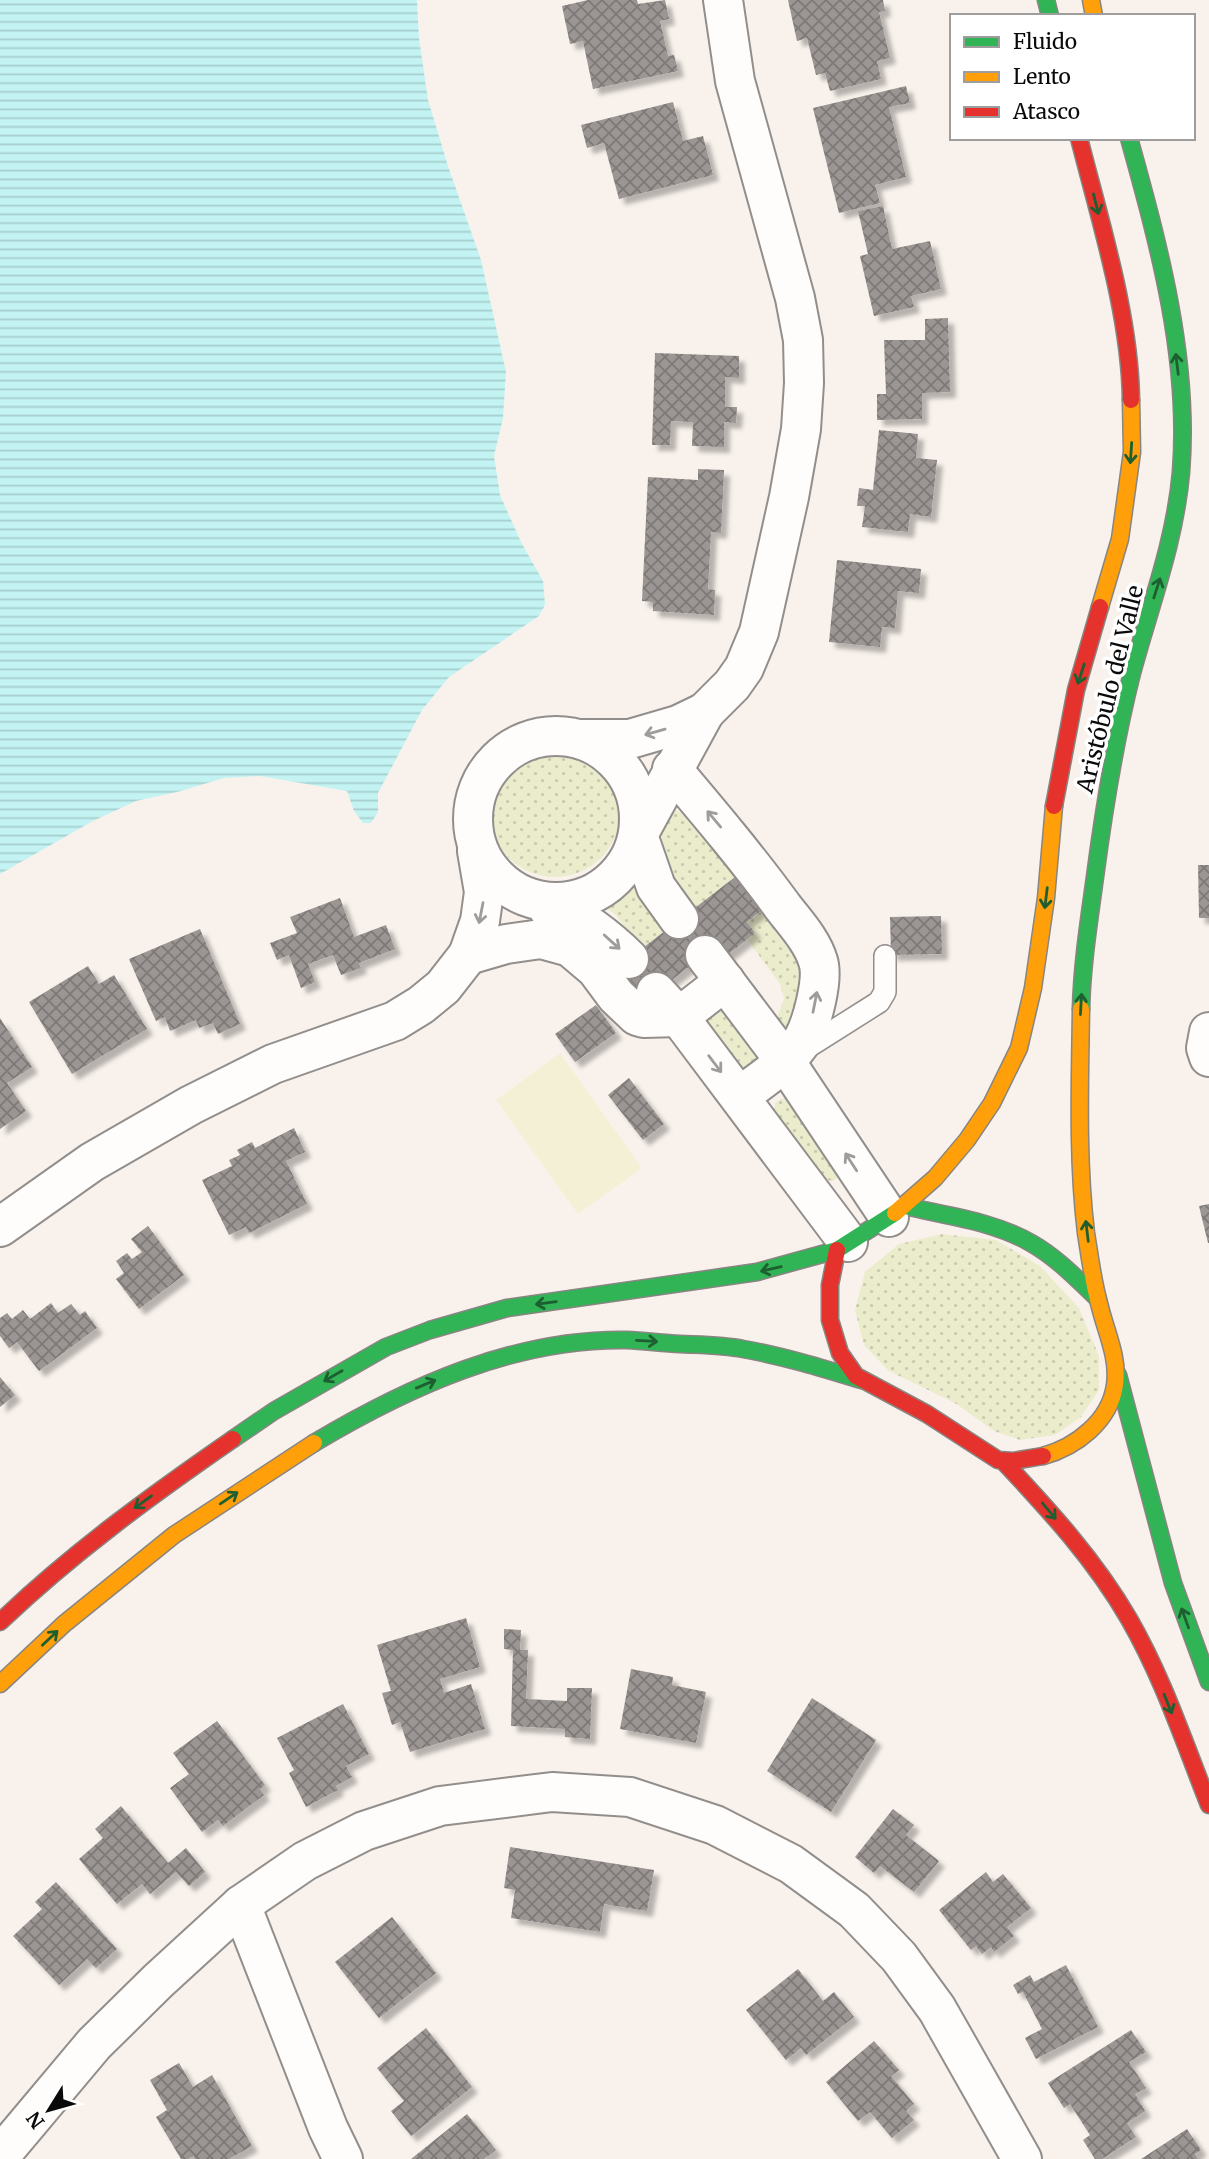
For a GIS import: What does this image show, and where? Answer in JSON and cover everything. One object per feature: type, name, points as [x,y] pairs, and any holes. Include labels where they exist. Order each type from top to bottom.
[{"type":"street","points":[[551,903],[575,901],[597,892],[616,877],[630,858],[638,835],[705,712],[732,685],[744,668],[760,632],[789,498],[801,429],[803,340],[795,298],[735,81],[723,0]]},
{"type":"street","name":"Aristóbulo del Valle","points":[[0,1622],[140,1503],[274,1411],[386,1347],[430,1330],[507,1308],[757,1272],[842,1246],[897,1211],[935,1178],[967,1140],[992,1103],[1019,1048],[1033,988],[1046,898],[1054,805],[1076,690],[1120,539],[1132,452],[1131,373],[1114,278],[1080,140]]},
{"type":"street","name":"Aristóbulo del Valle","points":[[1130,140],[1155,232],[1171,321],[1182,425],[1182,460],[1164,565],[1143,630],[1115,750],[1103,816],[1083,978],[1079,1120],[1081,1168],[1087,1234],[1098,1298],[1173,1583],[1209,1682]]},
{"type":"street","points":[[0,1227],[92,1161],[191,1105],[273,1064],[395,1021],[443,987],[468,955],[480,921],[484,891],[472,821],[475,795],[487,772],[504,754],[526,741],[551,736],[630,739],[678,725],[705,712]]},
{"type":"street","points":[[576,739],[599,748],[618,764],[632,785],[638,810],[638,835],[656,887],[679,919]]},
{"type":"street","points":[[672,769],[755,869],[811,944],[819,963],[811,1021],[803,1040],[785,1061],[740,1096]]},
{"type":"street","points":[[476,846],[488,868],[505,886],[527,898],[551,903],[581,918],[629,959]]},
{"type":"street","points":[[541,939],[551,903]]},
{"type":"street","points":[[468,955],[506,944],[541,939],[570,947],[596,969],[616,996],[637,1016],[656,1019],[668,1004],[715,968],[897,1211],[993,1227],[1029,1241],[1063,1265],[1098,1298]]},
{"type":"street","points":[[668,1004],[740,1096],[842,1246],[830,1275],[832,1325],[836,1345],[844,1360],[861,1380]]},
{"type":"street","points":[[1209,1032],[1206,1048],[1209,1057]]},
{"type":"street","points":[[0,1684],[64,1624],[185,1528],[280,1464],[371,1409],[462,1369],[506,1356],[565,1345],[625,1340],[740,1348],[787,1358],[861,1380],[894,1396],[1003,1461],[1043,1503],[1093,1565],[1129,1619],[1157,1676],[1209,1805]]},
{"type":"street","points":[[1003,1461],[1031,1460],[1054,1455],[1080,1439],[1109,1406],[1118,1375]]},
{"type":"street","points":[[0,2156],[94,2045],[158,1981],[241,1905],[305,1861],[364,1831],[440,1806],[552,1793],[630,1797],[715,1825],[790,1864],[854,1910],[899,1957],[937,2009],[1022,2159]]},
{"type":"street","points":[[241,1905],[328,2128],[343,2159]]},
{"type":"lane","points":[[785,1061],[879,1002],[885,992],[885,956]]},
{"type":"green space","points":[[555,747],[580,752],[601,766],[615,787],[620,812],[615,837],[601,858],[580,872],[555,877],[530,872],[509,858],[495,837],[490,812],[495,787],[509,766],[530,752]]},
{"type":"green space","points":[[672,808],[685,815],[735,877],[693,909],[672,880],[662,841],[661,816]]},
{"type":"green space","points":[[630,880],[636,882],[666,930],[642,949],[614,913],[603,907],[602,900]]},
{"type":"green space","points":[[761,911],[804,967],[792,1030],[781,1029],[776,1020],[784,999],[780,984],[747,939],[755,933],[747,922]]},
{"type":"green space","points":[[718,1009],[728,1015],[758,1058],[757,1067],[742,1071],[704,1026],[708,1013]]},
{"type":"green space","points":[[783,1098],[791,1099],[843,1174],[833,1181],[826,1180],[774,1113],[775,1103]]},
{"type":"green space","points":[[942,1234],[996,1240],[1040,1266],[1079,1308],[1099,1356],[1099,1390],[1081,1417],[1055,1435],[1020,1440],[994,1431],[955,1403],[889,1371],[864,1345],[855,1310],[865,1272],[899,1244]]},
{"type":"shaded area","points":[[560,1053],[642,1168],[578,1214],[496,1100]]},
{"type":"water","points":[[0,0],[417,0],[419,38],[428,100],[481,260],[506,372],[503,418],[494,456],[500,495],[521,542],[543,581],[545,605],[539,616],[449,677],[422,710],[378,793],[378,812],[371,823],[363,823],[354,811],[347,791],[260,776],[224,778],[136,801],[91,822],[0,874]]},
{"type":"building","points":[[588,0],[637,0],[638,4],[665,0],[669,19],[660,21],[668,56],[674,55],[678,71],[593,89],[583,41],[570,44],[562,6]]},
{"type":"building","points":[[788,0],[883,0],[885,11],[879,12],[890,58],[877,61],[881,79],[830,91],[825,73],[816,75],[807,38],[797,41]]},
{"type":"building","points":[[906,86],[910,103],[889,107],[906,177],[875,185],[880,203],[839,213],[813,108]]},
{"type":"building","points":[[673,102],[683,141],[703,136],[713,175],[619,199],[604,143],[587,148],[581,125]]},
{"type":"building","points":[[883,206],[892,249],[930,241],[941,289],[911,296],[914,307],[874,316],[860,256],[868,254],[858,211]]},
{"type":"building","points":[[948,318],[950,392],[922,393],[922,419],[877,420],[877,394],[886,394],[884,340],[925,340],[925,319]]},
{"type":"building","points":[[655,353],[739,356],[739,378],[725,377],[725,407],[737,407],[736,423],[724,422],[724,447],[692,446],[693,422],[671,421],[670,445],[652,445]]},
{"type":"building","points":[[879,430],[918,434],[916,458],[937,460],[931,517],[910,514],[908,532],[862,527],[865,506],[857,506],[859,488],[873,490]]},
{"type":"building","points":[[698,469],[724,470],[721,533],[711,532],[708,589],[715,590],[714,615],[653,611],[653,602],[642,601],[648,477],[698,480]]},
{"type":"building","points":[[837,560],[921,569],[919,593],[898,591],[895,628],[882,627],[880,647],[829,642]]},
{"type":"building","points":[[1198,865],[1209,865],[1209,918],[1199,918]]},
{"type":"building","points":[[735,877],[761,911],[747,922],[755,933],[726,956],[718,944],[636,1008],[609,974]]},
{"type":"building","points":[[340,898],[354,937],[386,925],[395,949],[359,963],[361,968],[341,975],[333,955],[308,964],[315,982],[301,988],[289,955],[277,960],[270,943],[297,933],[290,917]]},
{"type":"building","points":[[941,916],[942,954],[891,955],[890,917]]},
{"type":"building","points":[[200,929],[240,1024],[218,1034],[213,1023],[199,1028],[196,1020],[170,1031],[165,1017],[156,1021],[129,959]]},
{"type":"building","points":[[88,966],[99,984],[114,975],[147,1029],[72,1074],[29,1002]]},
{"type":"building","points":[[596,1005],[616,1033],[575,1062],[555,1034]]},
{"type":"building","points":[[0,1018],[32,1067],[7,1083],[26,1111],[0,1129]]},
{"type":"building","points":[[629,1078],[664,1124],[643,1140],[608,1095]]},
{"type":"building","points":[[294,1128],[305,1152],[286,1161],[307,1204],[249,1233],[246,1227],[229,1235],[202,1180],[232,1166],[229,1160],[240,1155],[237,1150],[252,1142],[255,1148]]},
{"type":"building","points":[[1209,1204],[1209,1243],[1208,1243],[1199,1206]]},
{"type":"building","points":[[148,1226],[184,1275],[139,1309],[116,1279],[124,1273],[116,1261],[127,1253],[132,1259],[142,1252],[131,1239]]},
{"type":"building","points":[[51,1303],[58,1313],[71,1304],[80,1315],[85,1311],[97,1328],[39,1371],[17,1342],[9,1348],[0,1336],[0,1318],[7,1313],[12,1319],[23,1310],[30,1319]]},
{"type":"building","points":[[0,1377],[15,1395],[0,1407]]},
{"type":"building","points":[[466,1618],[480,1667],[440,1679],[444,1693],[471,1684],[485,1729],[410,1752],[400,1722],[392,1725],[382,1693],[391,1691],[377,1645]]},
{"type":"building","points":[[504,1629],[521,1630],[520,1650],[528,1650],[526,1699],[567,1701],[567,1688],[592,1688],[590,1739],[565,1737],[565,1729],[511,1726],[513,1650],[504,1649]]},
{"type":"building","points":[[631,1669],[673,1677],[672,1685],[706,1692],[696,1743],[620,1729]]},
{"type":"building","points":[[812,1698],[876,1740],[831,1812],[767,1771]]},
{"type":"building","points":[[343,1704],[369,1754],[346,1766],[352,1777],[336,1786],[338,1790],[306,1807],[289,1773],[294,1770],[277,1738]]},
{"type":"building","points":[[217,1721],[265,1785],[260,1789],[264,1795],[223,1826],[218,1820],[202,1832],[170,1788],[189,1774],[173,1753]]},
{"type":"building","points":[[121,1806],[168,1863],[186,1848],[205,1872],[189,1886],[176,1872],[150,1894],[142,1884],[117,1904],[79,1859],[103,1838],[95,1829]]},
{"type":"building","points":[[893,1809],[914,1825],[906,1835],[939,1861],[914,1892],[880,1866],[874,1873],[855,1857]]},
{"type":"building","points":[[510,1847],[654,1870],[647,1911],[604,1904],[600,1932],[511,1918],[515,1890],[504,1888]]},
{"type":"building","points":[[986,1872],[993,1882],[1003,1874],[1031,1908],[1007,1927],[1014,1936],[994,1952],[991,1947],[982,1954],[976,1946],[971,1950],[939,1910]]},
{"type":"building","points":[[56,1882],[117,1949],[96,1968],[87,1959],[59,1985],[13,1936],[42,1909],[35,1902]]},
{"type":"building","points":[[392,1917],[436,1973],[379,2018],[335,1962]]},
{"type":"building","points":[[1066,1965],[1098,2027],[1036,2059],[1025,2038],[1042,2029],[1023,1992],[1018,1994],[1013,1985],[1030,1975],[1034,1982]]},
{"type":"building","points":[[798,1969],[823,2001],[834,1992],[854,2017],[806,2055],[801,2048],[786,2060],[746,2010]]},
{"type":"building","points":[[426,2028],[472,2087],[411,2136],[391,2111],[404,2101],[377,2068]]},
{"type":"building","points":[[1131,2030],[1146,2052],[1129,2062],[1146,2088],[1135,2094],[1145,2111],[1127,2123],[1136,2137],[1102,2159],[1095,2159],[1083,2140],[1090,2135],[1070,2104],[1064,2108],[1048,2083]]},
{"type":"building","points":[[874,2041],[899,2070],[891,2076],[914,2104],[906,2111],[914,2120],[892,2138],[870,2112],[858,2121],[826,2082]]},
{"type":"building","points":[[179,2063],[193,2087],[212,2075],[252,2146],[229,2159],[195,2159],[194,2156],[181,2159],[156,2117],[167,2110],[150,2080]]},
{"type":"building","points":[[467,2114],[496,2150],[484,2159],[411,2159]]},
{"type":"building","points":[[1187,2129],[1201,2150],[1195,2154],[1198,2159],[1141,2159]]},
{"type":"traffic: fast","points":[[1046,0],[1050,14]]},
{"type":"traffic: fast","points":[[1081,1009],[1088,926],[1115,749],[1132,673],[1168,549],[1181,472],[1181,387],[1170,303],[1130,140]]},
{"type":"traffic: fast","points":[[905,1206],[1001,1229],[1031,1243],[1066,1269],[1098,1299]]},
{"type":"traffic: fast","points":[[233,1439],[274,1411],[386,1347],[430,1330],[507,1308],[757,1272],[837,1250],[895,1213]]},
{"type":"traffic: fast","points":[[314,1443],[387,1403],[464,1370],[544,1347],[585,1342],[627,1340],[735,1348],[788,1359],[861,1380]]},
{"type":"traffic: fast","points":[[1118,1375],[1173,1583],[1209,1682]]},
{"type":"traffic: slow","points":[[1091,0],[1094,14]]},
{"type":"traffic: slow","points":[[1100,607],[1120,539],[1132,452],[1131,400]]},
{"type":"traffic: slow","points":[[895,1213],[935,1178],[967,1140],[992,1103],[1019,1048],[1033,988],[1046,898],[1054,806]]},
{"type":"traffic: slow","points":[[1043,1456],[1067,1446],[1090,1431],[1112,1398],[1116,1375],[1114,1355],[1094,1280],[1083,1205],[1080,1121],[1081,1009]]},
{"type":"traffic: slow","points":[[0,1684],[64,1624],[174,1535],[314,1443]]},
{"type":"traffic: jam","points":[[1080,140],[1120,302],[1131,400]]},
{"type":"traffic: jam","points":[[1054,806],[1076,690],[1100,607]]},
{"type":"traffic: jam","points":[[837,1250],[830,1285],[830,1320],[840,1353],[856,1376],[927,1414],[998,1460],[1013,1461],[1043,1456]]},
{"type":"traffic: jam","points":[[0,1622],[55,1572],[113,1526],[233,1439]]},
{"type":"traffic: jam","points":[[1003,1461],[1054,1517],[1116,1597],[1163,1687],[1209,1805]]}]
